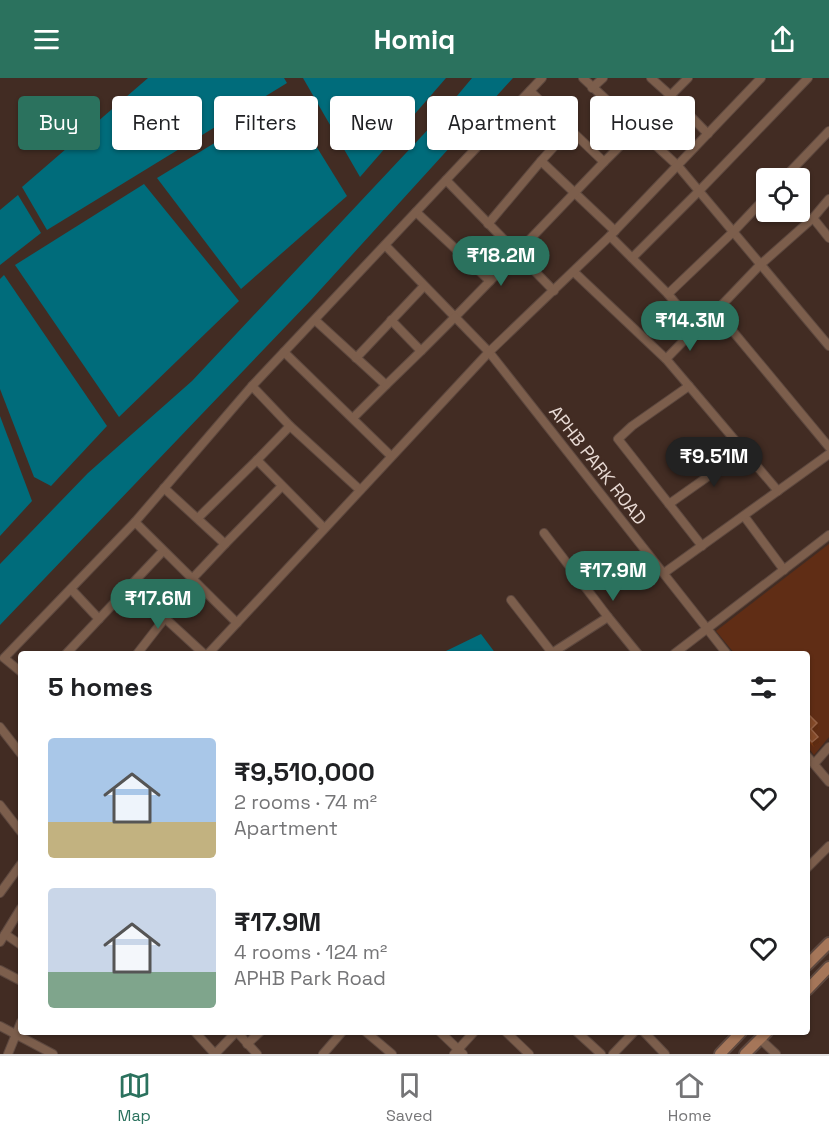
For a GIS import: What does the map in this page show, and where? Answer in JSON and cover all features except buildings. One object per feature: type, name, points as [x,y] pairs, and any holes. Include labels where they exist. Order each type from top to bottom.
[{"type":"main road","points":[[810,962],[829,943]]},
{"type":"main road","points":[[810,987],[829,967]]},
{"type":"main road","points":[[720,1054],[738,1035]]},
{"type":"main road","points":[[745,1054],[764,1035]]},
{"type":"street","points":[[18,670],[3,658],[135,522],[252,386],[542,78]]},
{"type":"street","points":[[583,78],[601,96]]},
{"type":"street","points":[[592,88],[603,78]]},
{"type":"street","points":[[651,78],[708,134]]},
{"type":"street","points":[[670,95],[688,78]]},
{"type":"street","points":[[209,651],[489,351],[613,234],[761,78]]},
{"type":"street","points":[[632,258],[808,78]]},
{"type":"street","points":[[530,91],[535,96]]},
{"type":"street","points":[[794,168],[829,131]]},
{"type":"street","points":[[578,137],[604,162]]},
{"type":"street","points":[[488,224],[551,150]]},
{"type":"street","points":[[353,418],[455,317],[617,150]]},
{"type":"street","points":[[661,150],[678,166],[829,346]]},
{"type":"street","points":[[541,161],[613,234],[696,328]]},
{"type":"street","points":[[446,180],[554,291]]},
{"type":"street","points":[[666,359],[760,265],[813,218],[829,199]]},
{"type":"street","points":[[668,294],[756,208]]},
{"type":"street","points":[[416,212],[490,281]]},
{"type":"street","points":[[813,218],[829,238]]},
{"type":"street","name":"APHB PARK ROAD","points":[[385,246],[489,351],[725,651]]},
{"type":"street","points":[[574,272],[666,359],[778,491]]},
{"type":"street","points":[[356,357],[424,286]]},
{"type":"street","points":[[716,311],[829,447]]},
{"type":"street","points":[[315,320],[386,385]]},
{"type":"street","points":[[391,321],[421,351]]},
{"type":"street","points":[[284,352],[391,456]]},
{"type":"street","points":[[252,386],[290,426],[360,490]]},
{"type":"street","points":[[689,386],[632,426],[618,439],[702,546]]},
{"type":"street","points":[[198,518],[290,426]]},
{"type":"street","points":[[669,504],[744,451]]},
{"type":"street","points":[[664,573],[829,454]]},
{"type":"street","points":[[256,460],[324,528]]},
{"type":"street","points":[[192,579],[282,486]]},
{"type":"street","points":[[164,488],[225,544]]},
{"type":"street","points":[[744,516],[784,570]]},
{"type":"street","points":[[135,522],[237,623]]},
{"type":"street","points":[[544,533],[636,651]]},
{"type":"street","points":[[678,651],[829,535]]},
{"type":"street","points":[[69,651],[164,551]]},
{"type":"street","points":[[130,586],[203,651]]},
{"type":"street","points":[[71,589],[99,619]]},
{"type":"street","points":[[511,600],[550,651]]},
{"type":"street","points":[[555,651],[608,617]]},
{"type":"street","points":[[139,651],[165,618]]},
{"type":"street","points":[[0,727],[18,750]]},
{"type":"street","points":[[814,764],[829,747]]},
{"type":"street","points":[[810,759],[829,782]]},
{"type":"street","points":[[2,812],[18,829]]},
{"type":"street","points":[[810,863],[829,846]]},
{"type":"street","points":[[0,893],[18,868]]},
{"type":"street","points":[[0,942],[18,914]]},
{"type":"street","points":[[5,934],[18,943]]},
{"type":"street","points":[[0,970],[18,979]]},
{"type":"street","points":[[0,1026],[16,1033]]},
{"type":"street","points":[[8,1054],[18,1029]]},
{"type":"street","points":[[20,1035],[53,1054]]},
{"type":"street","points":[[198,1035],[215,1054],[234,1035]]},
{"type":"street","points":[[240,1035],[257,1054]]},
{"type":"street","points":[[247,1044],[257,1035]]},
{"type":"street","points":[[323,1054],[339,1035]]},
{"type":"street","points":[[369,1035],[389,1053]]},
{"type":"street","points":[[443,1035],[458,1053],[472,1035]]},
{"type":"street","points":[[509,1035],[529,1054]]},
{"type":"street","points":[[580,1035],[601,1054]]},
{"type":"street","points":[[613,1054],[631,1035]]},
{"type":"street","points":[[647,1035],[665,1054]]},
{"type":"street","points":[[764,1035],[776,1054]]},
{"type":"shaded area","points":[[829,544],[829,737],[814,755],[810,750],[810,651],[733,651],[716,631]]},
{"type":"water","points":[[148,78],[284,78],[287,83],[266,96],[214,96],[214,128],[202,135],[202,96],[127,96]]},
{"type":"water","points":[[303,78],[446,78],[430,96],[427,96],[427,100],[415,114],[415,96],[330,96],[330,125],[318,104],[318,96],[313,96]]},
{"type":"water","points":[[472,78],[513,78],[497,96],[457,96]]},
{"type":"water","points":[[112,109],[112,150],[178,150],[47,230],[22,187],[65,150],[100,150],[100,120]]},
{"type":"water","points":[[427,131],[427,150],[447,150],[311,300],[0,625],[0,564],[88,473],[192,381],[409,150],[415,150],[415,143]]},
{"type":"water","points":[[214,143],[214,150],[318,149],[347,196],[241,289],[157,178]]},
{"type":"water","points":[[344,150],[383,150],[360,177]]},
{"type":"water","points":[[144,184],[239,301],[119,417],[15,265]]},
{"type":"water","points":[[18,195],[41,233],[0,265],[0,210]]},
{"type":"water","points":[[4,275],[107,426],[51,486],[34,477],[0,389],[0,279]]},
{"type":"water","points":[[0,416],[32,501],[0,536]]},
{"type":"water","points":[[481,634],[494,651],[446,651]]}]
